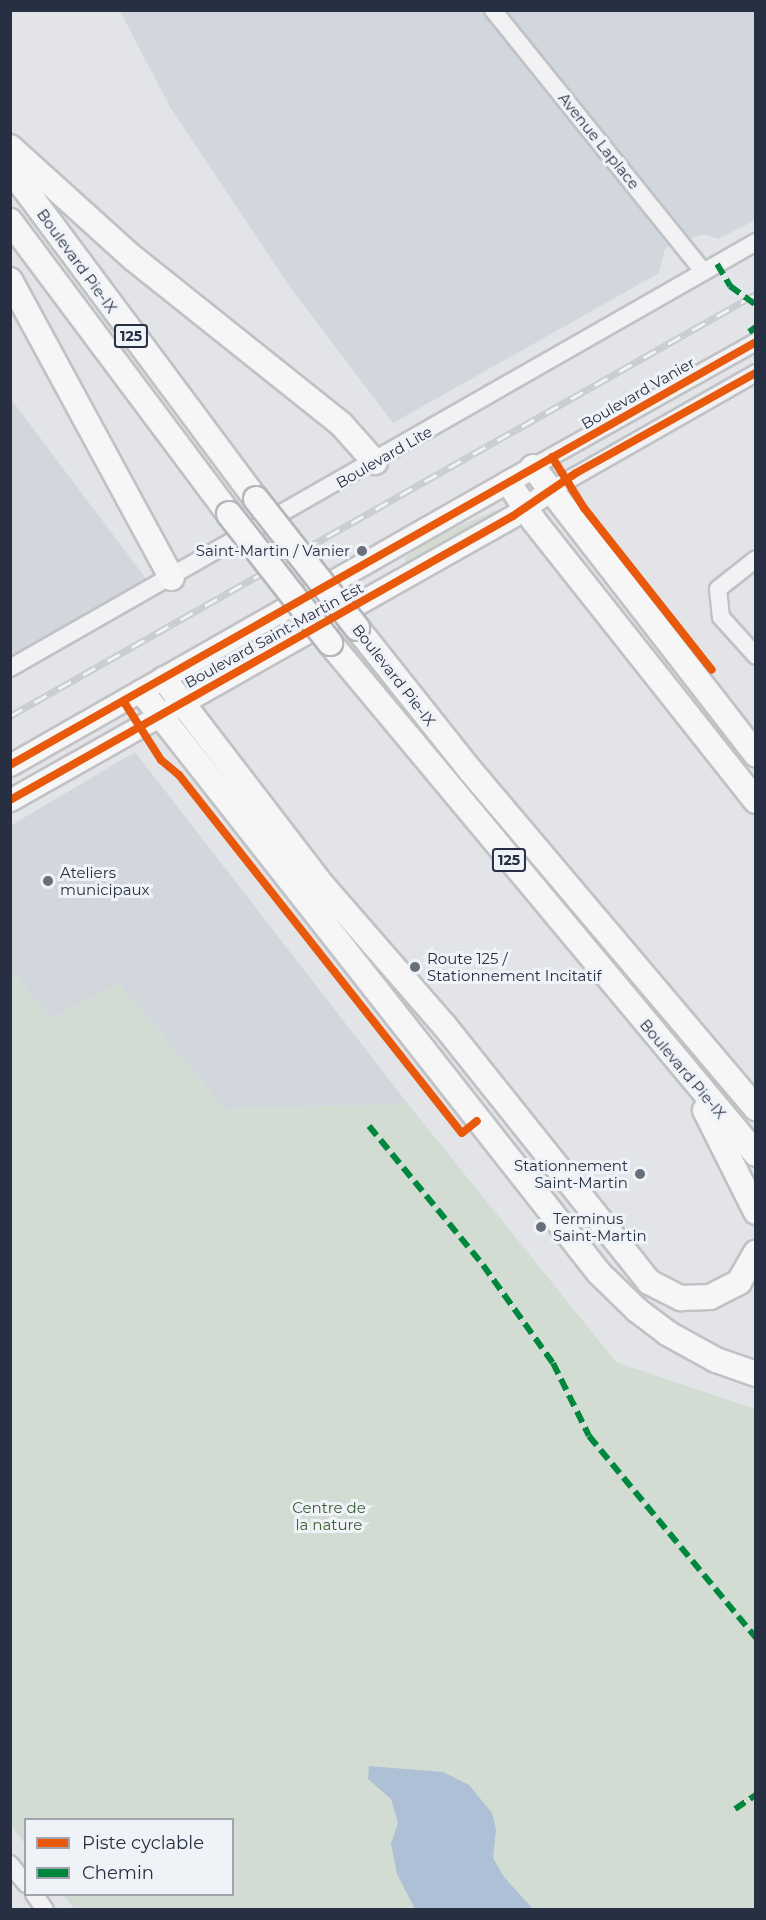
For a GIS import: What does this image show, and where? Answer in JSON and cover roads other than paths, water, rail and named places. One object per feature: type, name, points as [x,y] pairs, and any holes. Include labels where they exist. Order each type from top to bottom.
[{"type":"highway","points":[[10,147],[126,252],[340,424],[375,462]]},
{"type":"highway","name":"Boulevard Pie-IX","points":[[10,169],[256,499],[357,628],[470,770],[756,1108]]},
{"type":"highway","name":"Boulevard Pie-IX","points":[[10,221],[229,514],[330,643],[687,1076],[756,1154]]},
{"type":"highway","points":[[10,280],[172,578]]},
{"type":"highway","points":[[533,467],[549,491],[756,755]]},
{"type":"highway","points":[[508,483],[525,508],[756,801]]},
{"type":"highway","points":[[164,679],[180,703],[323,886],[444,1025],[649,1282],[681,1298],[710,1297],[739,1282],[756,1252]]},
{"type":"highway","points":[[142,692],[158,716],[599,1273],[637,1310],[674,1338],[716,1360],[756,1374]]},
{"type":"highway","points":[[687,1076],[756,1212]]},
{"type":"main road","name":"Boulevard Saint-Martin Est","points":[[10,765],[142,692],[533,467]]},
{"type":"main road","name":"Boulevard Saint-Martin Est","points":[[10,800],[525,508],[549,491]]},
{"type":"street","name":"Avenue Laplace","points":[[493,10],[704,272]]},
{"type":"street","name":"Boulevard Lite","points":[[10,668],[172,578],[756,242]]},
{"type":"street","name":"Boulevard Vanier","points":[[533,467],[756,342]]},
{"type":"street","points":[[549,491],[756,373]]},
{"type":"street","points":[[756,559],[718,589],[722,617],[756,656]]},
{"type":"street","points":[[10,1864],[24,1882]]},
{"type":"street","points":[[35,1896],[45,1910]]},
{"type":"water","points":[[369,1766],[443,1772],[469,1785],[492,1813],[496,1829],[493,1858],[504,1877],[533,1909],[415,1909],[397,1874],[391,1844],[398,1823],[391,1799],[368,1779]]},
{"type":"railway","points":[[10,716],[756,294]]},
{"type":"place","name":"Saint-Martin / Vanier","points":[[362,551]]},
{"type":"place","name":"Ateliers municipaux","points":[[48,881]]},
{"type":"place","name":"Route 125 / Stationnement Incitatif","points":[[415,967]]},
{"type":"place","name":"Stationnement Saint-Martin","points":[[640,1174]]},
{"type":"place","name":"Terminus Saint-Martin","points":[[541,1227]]},
{"type":"park label","name":"Centre de la nature","points":[[329,1516]]}]
